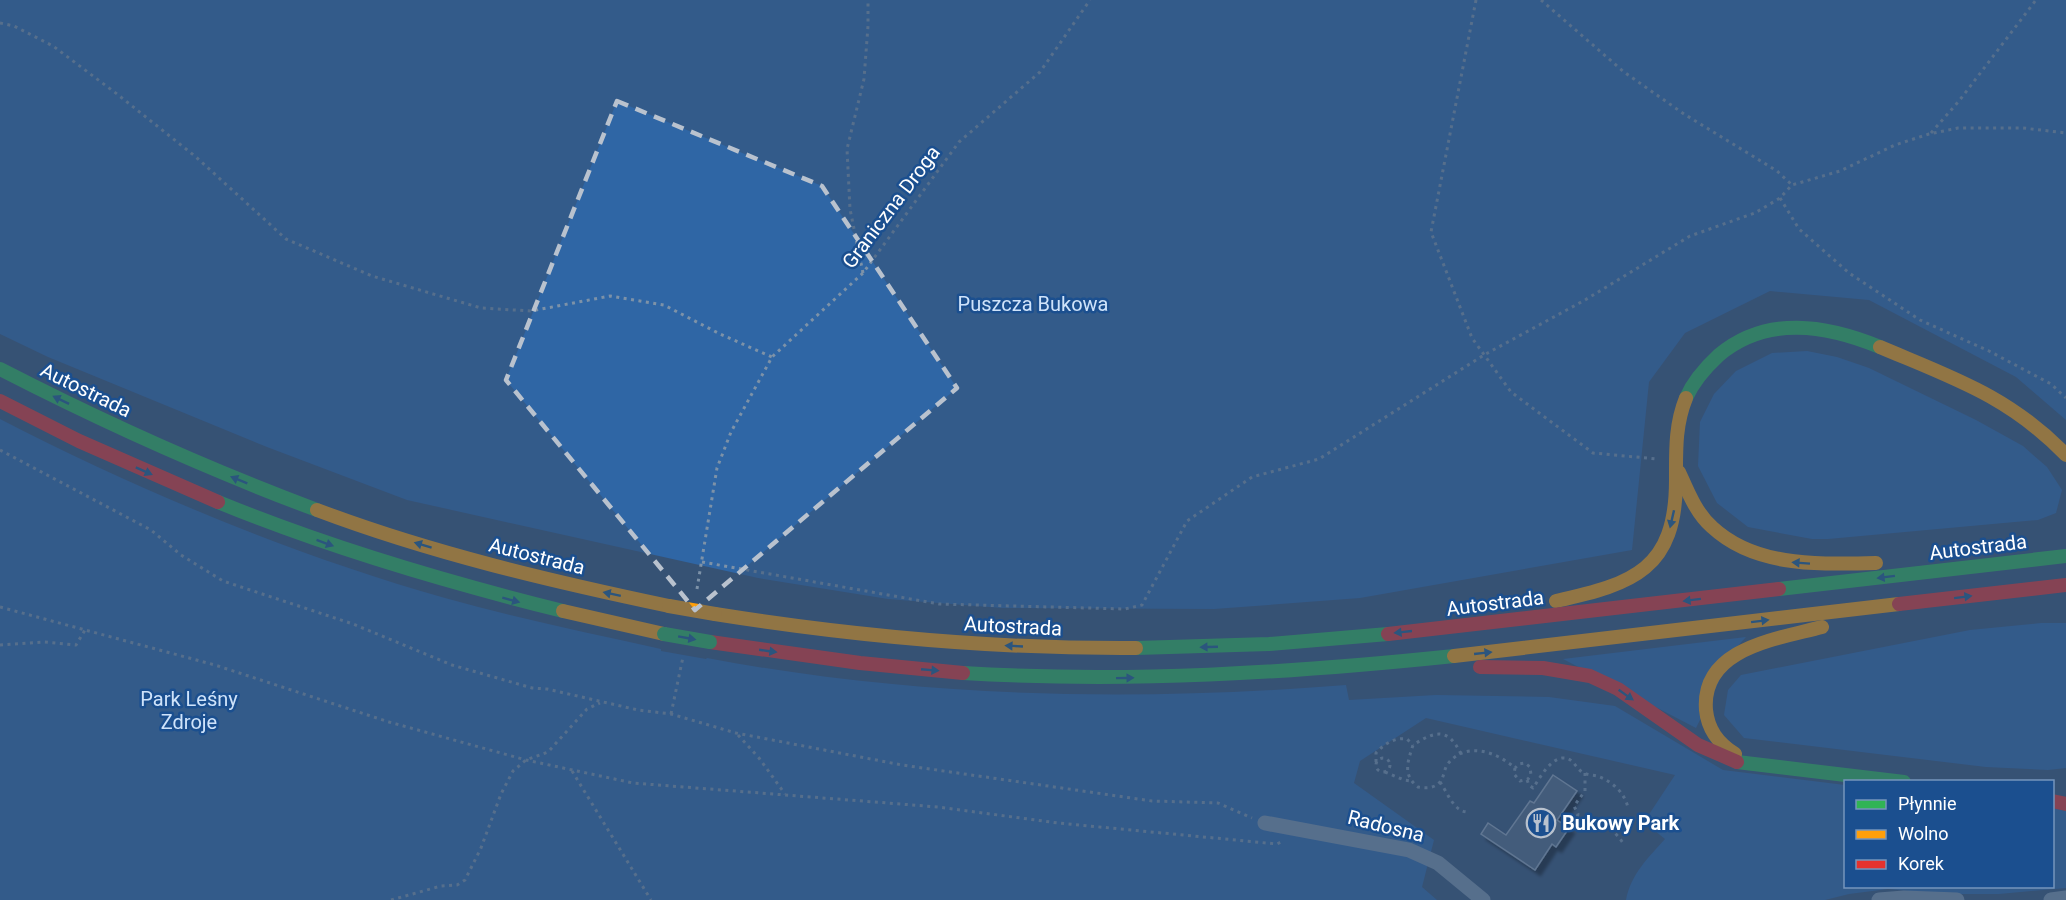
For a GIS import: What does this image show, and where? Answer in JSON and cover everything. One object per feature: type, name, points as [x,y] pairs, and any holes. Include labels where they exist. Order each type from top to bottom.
[{"type":"highway","points":[[1462,626],[1601,589],[1641,572],[1660,553],[1668,534],[1675,503],[1677,431],[1684,401],[1694,383],[1725,349],[1768,330],[1792,327],[1818,328],[1855,338],[1976,387],[2018,411],[2066,455]]},
{"type":"highway","name":"Autostrada","points":[[0,369],[163,448],[243,482],[350,521],[513,570],[669,606],[774,624],[888,638],[1106,649],[1277,644],[1462,626],[2066,556]]},
{"type":"highway","points":[[0,401],[91,447],[195,493],[329,544],[437,579],[520,602],[664,634],[879,666],[1056,677],[1228,675],[1341,667],[2066,585]]},
{"type":"highway","points":[[1676,461],[1693,503],[1714,529],[1739,547],[1766,557],[1802,563],[2027,561]]},
{"type":"highway","points":[[1760,766],[1724,747],[1709,728],[1706,696],[1710,680],[1720,666],[1755,646],[1905,604]]},
{"type":"highway","points":[[1341,667],[1509,668],[1580,673],[1602,680],[1709,750],[1736,762],[1886,780]]},
{"type":"street","name":"Radosna","points":[[1265,823],[1409,850],[1438,863],[1483,900]]},
{"type":"street","points":[[2051,900],[2066,898]]},
{"type":"street","points":[[1879,900],[1957,900]]},
{"type":"path","points":[[863,273],[850,209],[847,149],[864,79],[868,0]]},
{"type":"path","name":"Graniczna Droga","points":[[705,546],[717,468],[731,432],[772,357],[863,273],[959,142],[1040,72],[1090,0]]},
{"type":"path","points":[[1476,0],[1431,232],[1472,338],[1510,392],[1593,453],[1676,461]]},
{"type":"path","points":[[1541,0],[1624,72],[1684,114],[1777,171],[1792,185]]},
{"type":"path","points":[[1929,134],[1959,101],[2036,0]]},
{"type":"path","points":[[0,23],[14,26],[53,46],[117,94],[196,158],[286,239],[372,276],[481,308],[531,311],[610,296],[664,305],[720,334],[772,357]]},
{"type":"path","points":[[702,562],[939,604],[1125,609],[1142,605],[1187,521],[1252,477],[1319,459],[1484,355],[1585,300],[1690,236],[1755,213],[1780,198],[1792,185],[1840,171],[1895,145],[1929,134],[1958,128],[2023,128],[2066,133]]},
{"type":"path","points":[[1780,198],[1799,229],[1849,273],[1920,320],[2000,356],[2051,384],[2066,398]]},
{"type":"path","points":[[0,450],[151,530],[182,555],[223,580],[353,624],[452,665],[532,688],[547,689],[638,710],[671,714],[736,733],[902,765],[1152,801],[1218,803],[1265,823]]},
{"type":"path","points":[[0,607],[215,665],[389,722],[526,760],[633,783],[938,807],[1058,823],[1277,844],[1309,831]]},
{"type":"path","points":[[0,645],[44,642],[75,645],[86,629]]},
{"type":"path","points":[[391,900],[441,886],[457,885],[465,880],[513,771],[526,760],[548,752],[587,709],[601,702]]},
{"type":"path","points":[[736,733],[759,758],[785,794]]},
{"type":"path","points":[[1461,754],[1456,745],[1440,734],[1430,734],[1413,745],[1407,772],[1411,781],[1418,787],[1429,788],[1440,782],[1448,764],[1461,754],[1470,752],[1492,752],[1515,768]]},
{"type":"path","points":[[1411,781],[1378,770],[1376,753],[1395,739],[1407,739],[1413,745]]},
{"type":"path","points":[[1377,762],[1382,758],[1388,760],[1390,767],[1385,772]]},
{"type":"path","points":[[1527,780],[1533,788],[1547,768],[1561,758],[1573,761],[1581,771],[1613,784],[1623,796],[1628,808]]},
{"type":"path","points":[[1522,763],[1528,764],[1532,772],[1527,780],[1517,779],[1514,774],[1515,768],[1522,763]]},
{"type":"path","points":[[572,771],[651,900]]},
{"type":"path","points":[[1585,773],[1585,791],[1574,806],[1578,814],[1576,823],[1588,821],[1602,824],[1614,830],[1623,843]]},
{"type":"path","points":[[1440,782],[1455,806],[1463,812],[1469,812]]},
{"type":"highlighted area","points":[[617,101],[822,186],[957,388],[695,610],[506,380]]},
{"type":"green space","name":"Puszcza Bukowa","points":[[0,0],[2066,0],[2066,420],[2016,377],[1869,300],[1770,291],[1685,333],[1649,382],[1632,550],[1360,598],[1214,609],[1002,608],[888,599],[758,578],[407,500],[267,447],[48,357],[0,334]]},
{"type":"green space","points":[[1807,351],[1837,357],[1869,368],[1976,420],[2023,446],[2047,467],[2062,490],[2056,513],[2038,520],[1828,539],[1812,539],[1748,527],[1717,503],[1698,466],[1700,422],[1714,394],[1736,371],[1772,353]]},
{"type":"green space","name":"Park Leśny Zdroje","points":[[0,419],[163,496],[330,562],[472,605],[661,649],[661,651],[706,659],[786,671],[945,689],[1025,693],[1186,694],[1346,685],[1349,700],[1436,695],[1549,697],[1615,706],[1723,770],[1844,785],[1844,888],[2054,888],[2054,808],[2066,811],[2066,888],[1999,894],[1942,894],[1888,889],[1825,900],[1626,900],[1636,874],[1665,839],[1644,822],[1675,775],[1426,718],[1360,761],[1354,783],[1434,840],[1422,887],[1437,900],[0,900]]},
{"type":"green space","points":[[2041,623],[2066,623],[2066,768],[2048,770],[1986,767],[1744,738],[1724,715],[1728,690],[1741,675],[1970,630]]},
{"type":"green space","points":[[1746,637],[1735,649],[1696,728],[1563,659]]},
{"type":"building","name":"Bukowy Park","points":[[1553,775],[1577,791],[1557,820],[1569,828],[1556,847],[1552,844],[1535,870],[1481,834],[1488,823],[1506,835],[1530,801],[1534,803]]},
{"type":"traffic: fast","points":[[1686,398],[1700,375],[1719,355],[1737,342],[1757,334],[1777,329],[1818,329],[1860,339],[1880,347]]},
{"type":"traffic: fast","points":[[0,369],[157,444],[317,510]]},
{"type":"traffic: fast","points":[[218,502],[260,519],[389,563],[563,611]]},
{"type":"traffic: fast","points":[[1779,589],[2066,556]]},
{"type":"traffic: fast","points":[[664,634],[710,642]]},
{"type":"traffic: fast","points":[[1136,648],[1269,644],[1388,634]]},
{"type":"traffic: fast","points":[[963,673],[1086,677],[1209,675],[1454,656]]},
{"type":"traffic: fast","points":[[1737,762],[1887,780]]},
{"type":"traffic: slow","points":[[1880,347],[1956,379],[2001,403],[2045,435],[2066,455]]},
{"type":"traffic: slow","points":[[1556,601],[1584,595],[1628,579],[1645,568],[1659,553],[1668,534],[1674,510],[1677,438],[1686,398]]},
{"type":"traffic: slow","points":[[1679,472],[1693,502],[1706,521],[1729,540],[1748,550],[1790,561],[1833,564],[1876,563]]},
{"type":"traffic: slow","points":[[317,510],[447,553],[669,606]]},
{"type":"traffic: slow","points":[[1454,656],[1899,604]]},
{"type":"traffic: slow","points":[[669,606],[715,614]]},
{"type":"traffic: slow","points":[[563,611],[664,634]]},
{"type":"traffic: slow","points":[[715,614],[819,629],[924,640],[1030,646],[1136,648]]},
{"type":"traffic: slow","points":[[1735,754],[1715,735],[1707,717],[1708,689],[1716,673],[1729,660],[1745,650],[1784,636],[1822,627]]},
{"type":"traffic: jam","points":[[0,401],[79,441],[218,502]]},
{"type":"traffic: jam","points":[[1899,604],[2066,585]]},
{"type":"traffic: jam","points":[[1388,634],[1779,589]]},
{"type":"traffic: jam","points":[[710,642],[860,663],[963,673]]},
{"type":"traffic: jam","points":[[1480,667],[1543,668],[1590,676],[1618,689],[1698,745],[1737,762]]},
{"type":"traffic: jam","points":[[2054,801],[2066,804]]},
{"type":"place","name":"Bukowy Park","points":[[1541,823]]}]
